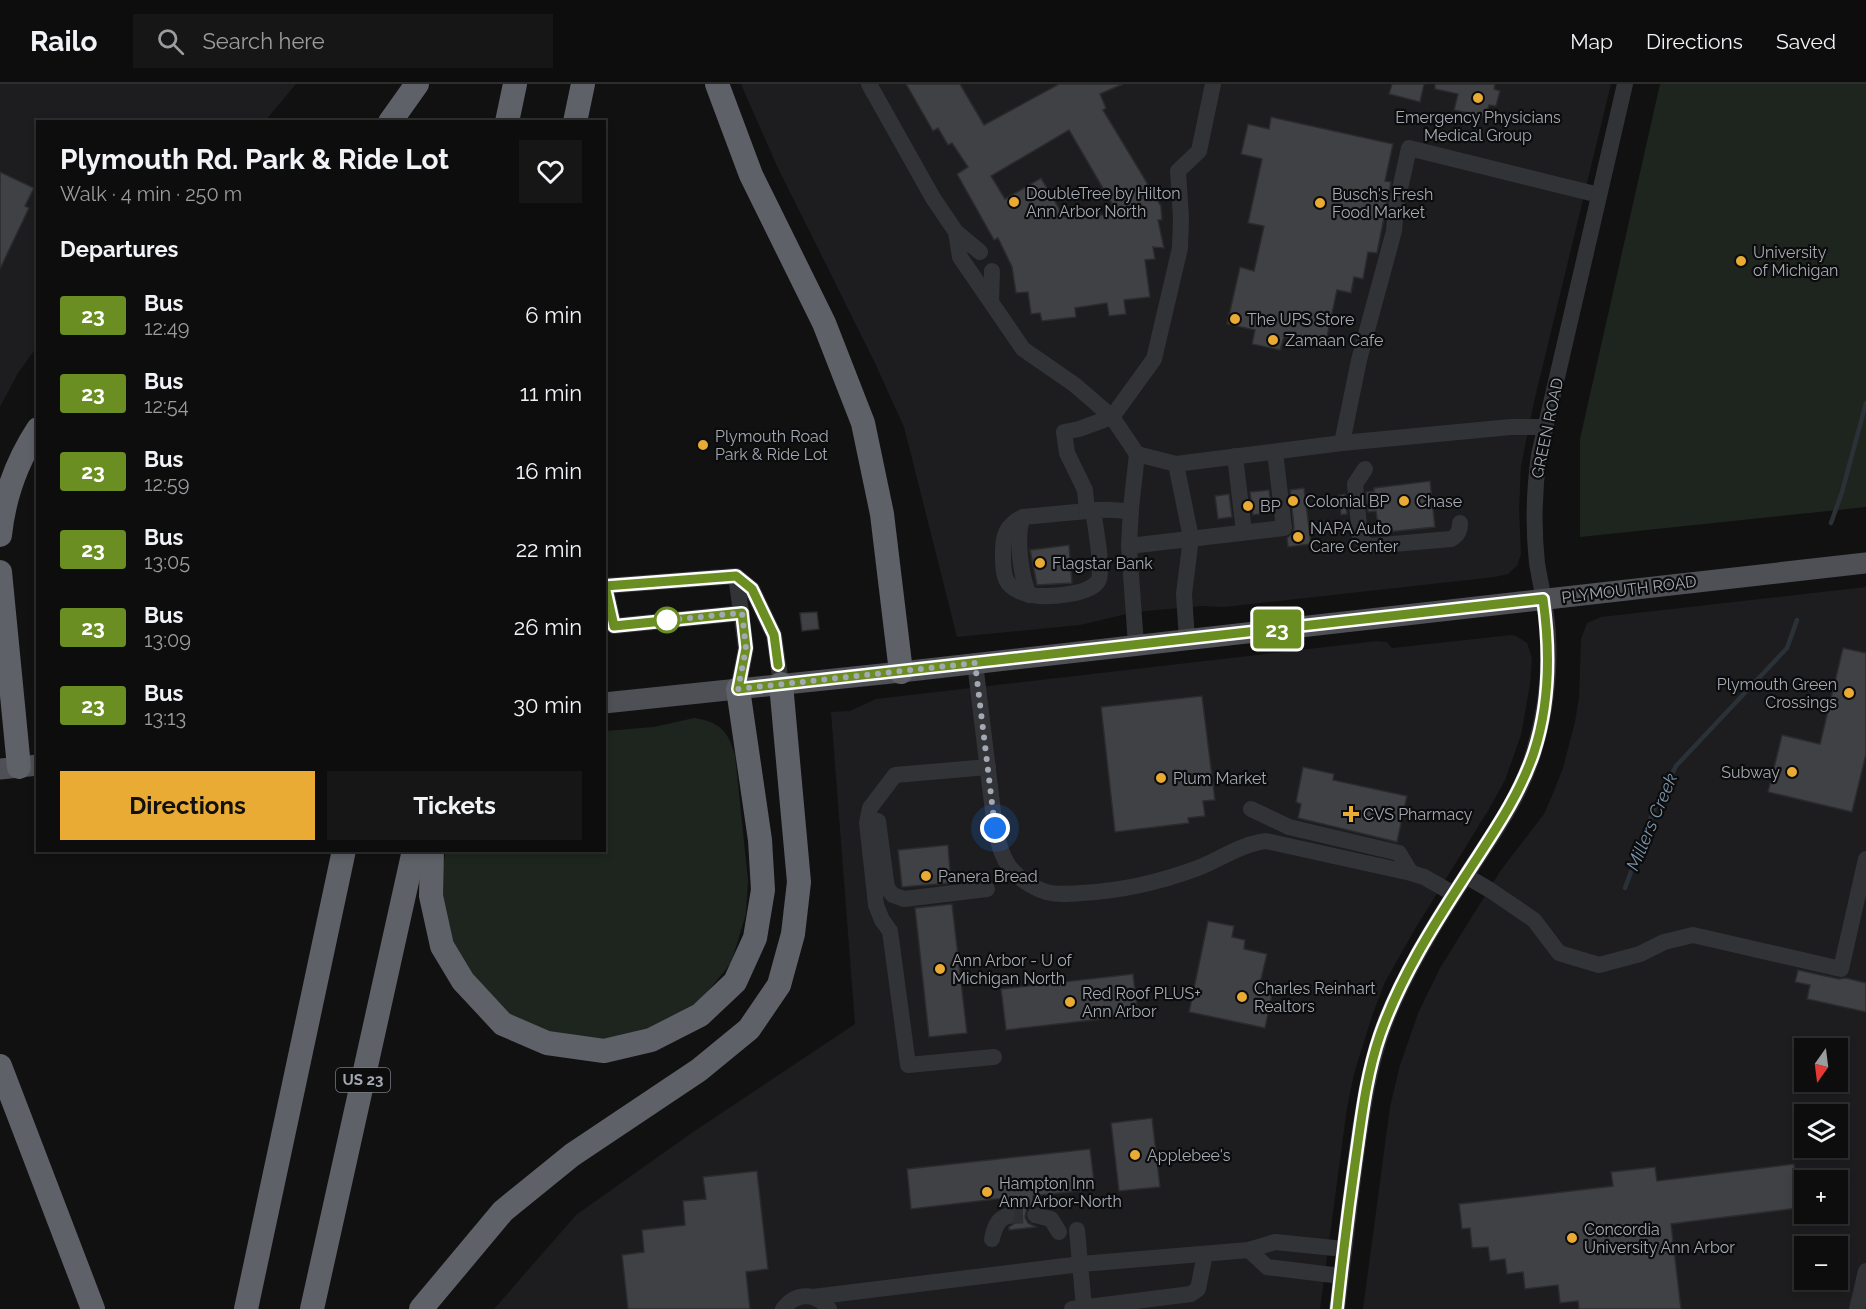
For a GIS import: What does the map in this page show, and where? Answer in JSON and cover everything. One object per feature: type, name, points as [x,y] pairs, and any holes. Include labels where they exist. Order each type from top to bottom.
[{"type":"highway","points":[[391,120],[417,84]]},
{"type":"highway","points":[[507,120],[515,84]]},
{"type":"highway","points":[[575,120],[584,84]]},
{"type":"highway","points":[[717,84],[751,175],[824,323],[863,423],[882,514],[901,672]]},
{"type":"highway","points":[[0,535],[3,511],[19,462],[36,432]]},
{"type":"highway","points":[[0,572],[19,767]]},
{"type":"highway","points":[[421,1309],[503,1211],[572,1155],[699,1070],[748,1029],[779,984],[793,934],[798,882],[781,684]]},
{"type":"highway","points":[[432,852],[431,896],[442,946],[463,981],[503,1024],[547,1043],[604,1051],[651,1040],[700,1015],[735,982],[754,938],[762,890],[760,840],[738,689]]},
{"type":"highway","points":[[246,1309],[344,852]]},
{"type":"highway","name":"US 23","points":[[312,1309],[414,852]]},
{"type":"highway","points":[[0,1066],[93,1309]]},
{"type":"main road","name":"PLYMOUTH ROAD","points":[[606,703],[901,672],[1866,563]]},
{"type":"street","points":[[869,84],[933,198],[956,232],[980,252]]},
{"type":"street","points":[[1131,512],[1107,509],[1090,510],[1023,517],[1014,521],[1004,540],[1005,577],[1009,585],[1029,595],[1041,596],[1087,590],[1099,579],[1099,563],[1090,510],[1085,490],[1067,453],[1064,432],[1112,417],[1154,359],[1180,248],[1178,171],[1199,151],[1213,84]]},
{"type":"street","name":"GREEN ROAD","points":[[1337,1309],[1367,1082],[1380,1036],[1394,1000],[1416,956],[1503,818],[1534,753],[1542,722],[1548,634],[1534,519],[1535,486],[1545,427],[1625,84]]},
{"type":"street","points":[[1342,443],[1359,360],[1394,231],[1396,207],[1409,148],[1599,195]]},
{"type":"street","points":[[956,232],[960,257],[1023,349],[1076,384],[1112,417],[1137,454],[1129,546],[1136,645]]},
{"type":"street","points":[[991,302],[992,271]]},
{"type":"street","points":[[1137,454],[1176,464],[1342,443],[1511,427],[1545,427]]},
{"type":"street","points":[[1129,546],[1284,528],[1275,452]]},
{"type":"street","points":[[1235,456],[1244,532]]},
{"type":"street","points":[[1176,464],[1191,538],[1184,594],[1187,640]]},
{"type":"street","points":[[1365,469],[1354,484],[1360,536],[1363,542],[1370,546],[1451,539],[1457,536],[1460,523]]},
{"type":"street","points":[[736,576],[746,648],[738,689]]},
{"type":"street","points":[[606,586],[736,576],[752,589],[774,635],[781,684]]},
{"type":"street","points":[[606,590],[614,626],[742,613]]},
{"type":"street","points":[[975,663],[995,828],[1000,848],[1011,869],[1025,881],[1047,892],[1057,894],[1105,892],[1150,884],[1200,867],[1242,847],[1266,841],[1411,873],[1424,877],[1454,894]]},
{"type":"street","points":[[988,767],[895,775],[870,808],[867,823],[876,905],[882,920],[890,931],[908,1065],[994,1057]]},
{"type":"street","points":[[1251,809],[1289,827],[1399,854],[1411,873]]},
{"type":"street","points":[[878,821],[887,888],[893,896],[909,898],[987,889]]},
{"type":"street","points":[[1466,876],[1534,920],[1559,953],[1599,965],[1640,954],[1664,942],[1693,935],[1841,969],[1866,859]]},
{"type":"street","points":[[1035,1215],[1050,1219],[1059,1232]]},
{"type":"street","points":[[992,1239],[997,1224],[1007,1216]]},
{"type":"street","points":[[1077,1230],[1081,1264],[1078,1308],[1191,1294],[1198,1289],[1204,1254]]},
{"type":"street","points":[[783,1309],[795,1298],[804,1296],[813,1297],[1081,1264],[1249,1250],[1275,1242],[1344,1249]]},
{"type":"street","points":[[1249,1250],[1267,1267],[1341,1276]]},
{"type":"street","points":[[1857,1309],[1866,1271]]},
{"type":"street","points":[[813,1297],[829,1309]]},
{"type":"shaded area","points":[[0,84],[296,84],[266,120],[36,120],[36,348],[18,373],[0,407]]},
{"type":"shaded area","points":[[741,84],[1611,84],[1534,402],[1521,466],[1519,510],[1521,554],[1517,566],[1508,574],[1495,577],[1225,607],[1202,606],[1135,612],[1080,625],[957,637],[904,427],[874,361],[777,166]]},
{"type":"shaded area","name":"University of Michigan","points":[[1660,84],[1866,84],[1866,507],[1580,537],[1580,439]]},
{"type":"shaded area","points":[[1866,587],[1866,1309],[1363,1309],[1390,1107],[1400,1065],[1419,1011],[1440,968],[1501,870],[1544,814],[1554,791],[1563,768],[1575,722],[1579,697],[1581,639],[1587,623],[1601,617]]},
{"type":"shaded area","points":[[1511,635],[1527,643],[1532,658],[1521,735],[1505,780],[1385,982],[1372,1016],[1354,1074],[1347,1108],[1320,1309],[494,1309],[576,1215],[693,1132],[855,1024],[831,712],[850,711],[876,699],[1377,641],[1387,642],[1392,648]]},
{"type":"shaded area","points":[[694,718],[710,722],[726,734],[735,755],[748,880],[746,914],[731,963],[704,996],[665,1027],[607,1039],[554,1034],[511,1015],[480,989],[453,952],[438,888],[446,852],[606,852],[606,731],[654,727]]},
{"type":"building","name":"DoubleTree by Hilton Ann Arbor North","points":[[906,84],[960,84],[984,125],[1059,84],[1123,84],[1100,94],[1106,108],[1103,110],[1161,206],[1162,220],[1158,220],[1164,248],[1153,247],[1155,259],[1145,260],[1150,297],[1124,300],[1126,314],[1109,316],[1107,303],[1075,308],[1076,317],[1042,321],[1040,313],[1031,314],[1028,292],[1016,293],[1012,267],[998,238],[994,240],[957,174],[968,167],[952,143],[948,145],[938,128],[933,131]],"holes":[[[1069,130],[1118,214],[1064,217],[1041,178],[1005,199],[991,176]]]},
{"type":"building","points":[[1392,84],[1424,84],[1420,102],[1389,94]]},
{"type":"building","name":"Emergency Physicians Medical Group","points":[[1435,84],[1495,84],[1494,89],[1500,91],[1496,106],[1489,105],[1486,117],[1454,110],[1458,94],[1435,89]]},
{"type":"building","name":"Busch's Fresh Food Market","points":[[1271,117],[1393,144],[1385,181],[1391,182],[1377,253],[1368,252],[1363,279],[1354,277],[1351,293],[1337,290],[1325,346],[1284,337],[1280,350],[1252,344],[1255,330],[1227,324],[1240,267],[1254,271],[1264,226],[1248,223],[1262,159],[1241,154],[1248,124],[1269,129]]},
{"type":"building","points":[[0,172],[34,188],[25,206],[29,208],[0,269]]},
{"type":"building","name":"Chase","points":[[1430,481],[1435,527],[1379,533],[1376,511],[1368,512],[1366,492],[1374,491],[1374,488]]},
{"type":"building","points":[[1304,488],[1311,544],[1288,547],[1287,538],[1293,533],[1294,527],[1290,490]]},
{"type":"building","points":[[1269,490],[1272,512],[1253,515],[1250,492]]},
{"type":"building","points":[[1229,494],[1232,517],[1218,519],[1215,496]]},
{"type":"building","points":[[1345,494],[1347,514],[1341,515],[1339,495]]},
{"type":"building","name":"Flagstar Bank","points":[[1069,545],[1072,583],[1037,585],[1030,550]]},
{"type":"building","points":[[817,612],[819,629],[802,631],[800,613]]},
{"type":"building","name":"Plymouth Green Crossings","points":[[1843,648],[1866,653],[1866,754],[1852,812],[1768,792],[1782,735],[1820,744]]},
{"type":"building","name":"Plum Market","points":[[1202,696],[1215,800],[1203,801],[1205,816],[1188,818],[1189,823],[1115,832],[1101,707]]},
{"type":"building","name":"CVS Pharmacy","points":[[1303,767],[1334,774],[1333,780],[1407,796],[1397,842],[1298,818],[1301,804],[1296,802]]},
{"type":"building","name":"Panera Bread","points":[[948,845],[951,883],[902,887],[898,850]]},
{"type":"building","name":"Ann Arbor - U of Michigan North","points":[[952,904],[967,1033],[929,1037],[915,908]]},
{"type":"building","points":[[1208,921],[1234,926],[1232,937],[1245,940],[1244,949],[1267,954],[1258,992],[1272,995],[1265,1028],[1189,1012]]},
{"type":"building","points":[[1798,970],[1866,983],[1866,1012],[1807,999],[1810,985],[1795,982]]},
{"type":"building","points":[[1133,974],[1138,1015],[1006,1030],[1001,989]]},
{"type":"building","name":"Applebee's","points":[[1152,1118],[1160,1187],[1119,1191],[1111,1123]]},
{"type":"building","name":"Hampton Inn Ann Arbor-North","points":[[1090,1149],[1095,1189],[1033,1196],[1034,1205],[1027,1208],[1025,1217],[1028,1223],[1036,1227],[1009,1230],[1017,1217],[1014,1208],[1006,1206],[1005,1198],[911,1209],[907,1169]]},
{"type":"building","name":"Concordia University Ann Arbor","points":[[1794,1164],[1794,1209],[1671,1224],[1681,1309],[1579,1309],[1578,1301],[1560,1303],[1558,1285],[1525,1289],[1523,1272],[1507,1274],[1505,1259],[1490,1261],[1488,1247],[1472,1248],[1470,1228],[1462,1229],[1459,1204],[1613,1186],[1611,1172],[1655,1167],[1657,1181]]},
{"type":"building","points":[[757,1171],[768,1269],[746,1272],[750,1309],[628,1309],[622,1255],[644,1252],[642,1230],[685,1225],[683,1201],[706,1199],[703,1177]]},
{"type":"waterway","name":"Millers Creek","points":[[1831,523],[1842,492],[1866,403]]},
{"type":"waterway","name":"Millers Creek","points":[[1625,888],[1654,809],[1676,766],[1787,648],[1797,620]]},
{"type":"tunnel","points":[[1007,1216],[1035,1215]]},
{"type":"bus line","name":"23","points":[[606,586],[736,576],[752,589],[774,635],[778,665]]},
{"type":"bus line","name":"23","points":[[606,590],[614,626],[742,613],[746,648],[738,689],[1543,599],[1548,634],[1547,673],[1542,722],[1534,753],[1498,827],[1434,924],[1416,956],[1394,1000],[1380,1036],[1367,1082],[1354,1164],[1337,1309]]},
{"type":"place","name":"Emergency Physicians Medical Group","points":[[1478,98]]},
{"type":"place","name":"DoubleTree by Hilton Ann Arbor North","points":[[1014,202]]},
{"type":"place","name":"Busch's Fresh Food Market","points":[[1320,203]]},
{"type":"place","name":"University of Michigan","points":[[1741,261]]},
{"type":"place","name":"The UPS Store","points":[[1235,319]]},
{"type":"place","name":"Zamaan Cafe","points":[[1273,340]]},
{"type":"place","name":"Plymouth Road Park & Ride Lot","points":[[703,445]]},
{"type":"place","name":"Colonial BP","points":[[1293,501]]},
{"type":"place","name":"Chase","points":[[1404,501]]},
{"type":"place","name":"BP","points":[[1248,506]]},
{"type":"place","name":"NAPA Auto Care Center","points":[[1298,537]]},
{"type":"place","name":"Flagstar Bank","points":[[1040,563]]},
{"type":"place","name":"Plymouth Green Crossings","points":[[1849,693]]},
{"type":"place","name":"Subway","points":[[1792,772]]},
{"type":"place","name":"Plum Market","points":[[1161,778]]},
{"type":"place","name":"CVS Pharmacy","points":[[1351,814]]},
{"type":"place","name":"Panera Bread","points":[[926,876]]},
{"type":"place","name":"Ann Arbor - U of Michigan North","points":[[940,969]]},
{"type":"place","name":"Charles Reinhart Realtors","points":[[1242,997]]},
{"type":"place","name":"Red Roof PLUS+ Ann Arbor","points":[[1070,1002]]},
{"type":"place","name":"Applebee's","points":[[1135,1155]]},
{"type":"place","name":"Hampton Inn Ann Arbor-North","points":[[987,1192]]},
{"type":"place","name":"Concordia University Ann Arbor","points":[[1572,1238]]},
{"type":"route","points":[[667,620],[657,621],[742,613],[746,648],[738,689],[975,663],[995,828]]}]
